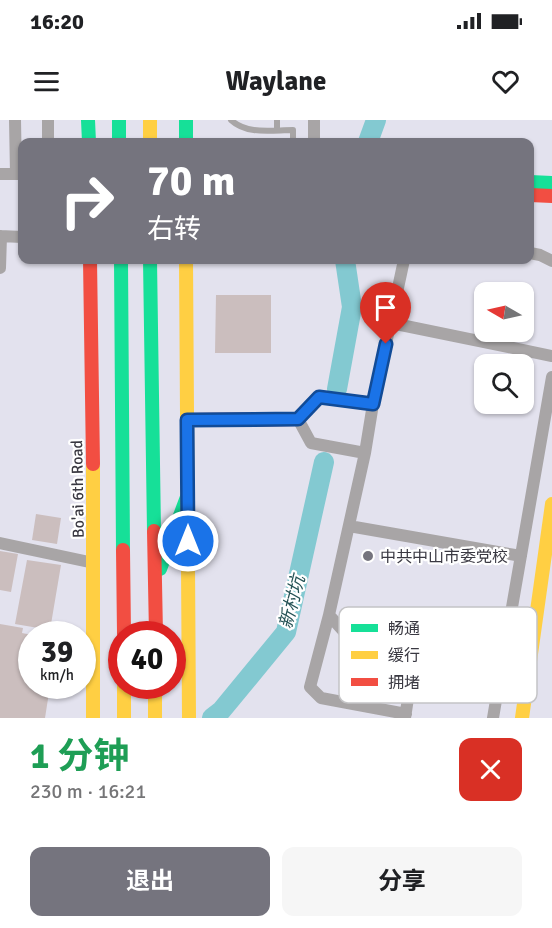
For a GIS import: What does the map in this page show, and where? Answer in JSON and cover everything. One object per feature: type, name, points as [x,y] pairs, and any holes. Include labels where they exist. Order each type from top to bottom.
[{"type":"main road","points":[[88,120],[89,138]]},
{"type":"main road","points":[[119,120],[119,138]]},
{"type":"main road","points":[[150,120],[150,138]]},
{"type":"main road","points":[[186,120],[186,138]]},
{"type":"main road","points":[[534,182],[552,183]]},
{"type":"main road","points":[[534,195],[552,196]]},
{"type":"main road","name":"Bo'ai 6th Road","points":[[90,264],[94,562],[93,718]]},
{"type":"main road","points":[[120,264],[124,621]]},
{"type":"main road","points":[[150,264],[156,621]]},
{"type":"main road","points":[[186,264],[189,718]]},
{"type":"main road","points":[[187,420],[298,419]]},
{"type":"main road","points":[[156,582],[188,497]]},
{"type":"main road","points":[[537,608],[552,504]]},
{"type":"main road","points":[[537,671],[552,569]]},
{"type":"main road","points":[[124,699],[124,718]]},
{"type":"main road","points":[[155,699],[155,718]]},
{"type":"main road","points":[[522,718],[524,703]]},
{"type":"main road","points":[[530,718],[532,703]]},
{"type":"street","points":[[15,120],[18,160]]},
{"type":"street","points":[[48,120],[48,138]]},
{"type":"street","points":[[314,138],[315,120]]},
{"type":"street","points":[[0,174],[18,174]]},
{"type":"street","points":[[0,268],[1,236],[18,237]]},
{"type":"street","points":[[534,254],[552,261]]},
{"type":"street","points":[[339,702],[321,698],[310,687],[349,526],[403,264]]},
{"type":"street","points":[[391,323],[552,356]]},
{"type":"street","points":[[512,607],[552,377]]},
{"type":"street","points":[[364,453],[311,443],[298,419],[319,397],[373,404]]},
{"type":"street","points":[[349,526],[521,556]]},
{"type":"street","points":[[0,543],[94,562]]},
{"type":"street","points":[[329,615],[339,626]]},
{"type":"street","points":[[344,703],[405,716]]},
{"type":"street","points":[[493,718],[496,703]]},
{"type":"lane","points":[[231,120],[244,129],[293,130],[293,138]]},
{"type":"lane","points":[[277,120],[277,130]]},
{"type":"building","points":[[216,295],[271,295],[271,353],[215,353]]},
{"type":"building","points":[[36,514],[61,518],[57,544],[32,540]]},
{"type":"building","points":[[0,551],[18,554],[11,592],[0,590]]},
{"type":"building","points":[[27,560],[61,565],[52,621],[18,621],[18,625],[15,624]]},
{"type":"building","points":[[0,624],[18,627],[18,699],[48,699],[45,718],[0,718]]},
{"type":"waterway","name":"新村坑","points":[[369,138],[376,120]]},
{"type":"waterway","name":"新村坑","points":[[337,389],[352,307],[346,264]]},
{"type":"waterway","name":"新村坑","points":[[212,718],[221,711],[286,632],[324,462]]},
{"type":"traffic: fast","points":[[88,120],[89,138]]},
{"type":"traffic: fast","points":[[119,120],[119,138]]},
{"type":"traffic: fast","points":[[186,120],[186,138]]},
{"type":"traffic: fast","points":[[534,182],[552,183]]},
{"type":"traffic: fast","points":[[121,264],[123,550]]},
{"type":"traffic: fast","points":[[150,264],[154,531]]},
{"type":"traffic: fast","points":[[160,569],[187,497]]},
{"type":"traffic: slow","points":[[150,120],[150,138]]},
{"type":"traffic: slow","points":[[186,264],[189,718]]},
{"type":"traffic: slow","points":[[93,464],[93,718]]},
{"type":"traffic: slow","points":[[537,611],[552,504]]},
{"type":"traffic: slow","points":[[124,699],[124,718]]},
{"type":"traffic: slow","points":[[155,699],[155,718]]},
{"type":"traffic: slow","points":[[522,718],[524,703]]},
{"type":"traffic: jam","points":[[534,195],[552,196]]},
{"type":"traffic: jam","points":[[90,264],[93,464]]},
{"type":"traffic: jam","points":[[187,420],[298,419]]},
{"type":"traffic: jam","points":[[154,531],[156,621]]},
{"type":"traffic: jam","points":[[123,550],[124,621]]},
{"type":"place","name":"中共中山市委党校","points":[[368,556]]},
{"type":"route","points":[[188,541],[187,420],[298,419],[319,397],[373,404],[386,344]]}]
